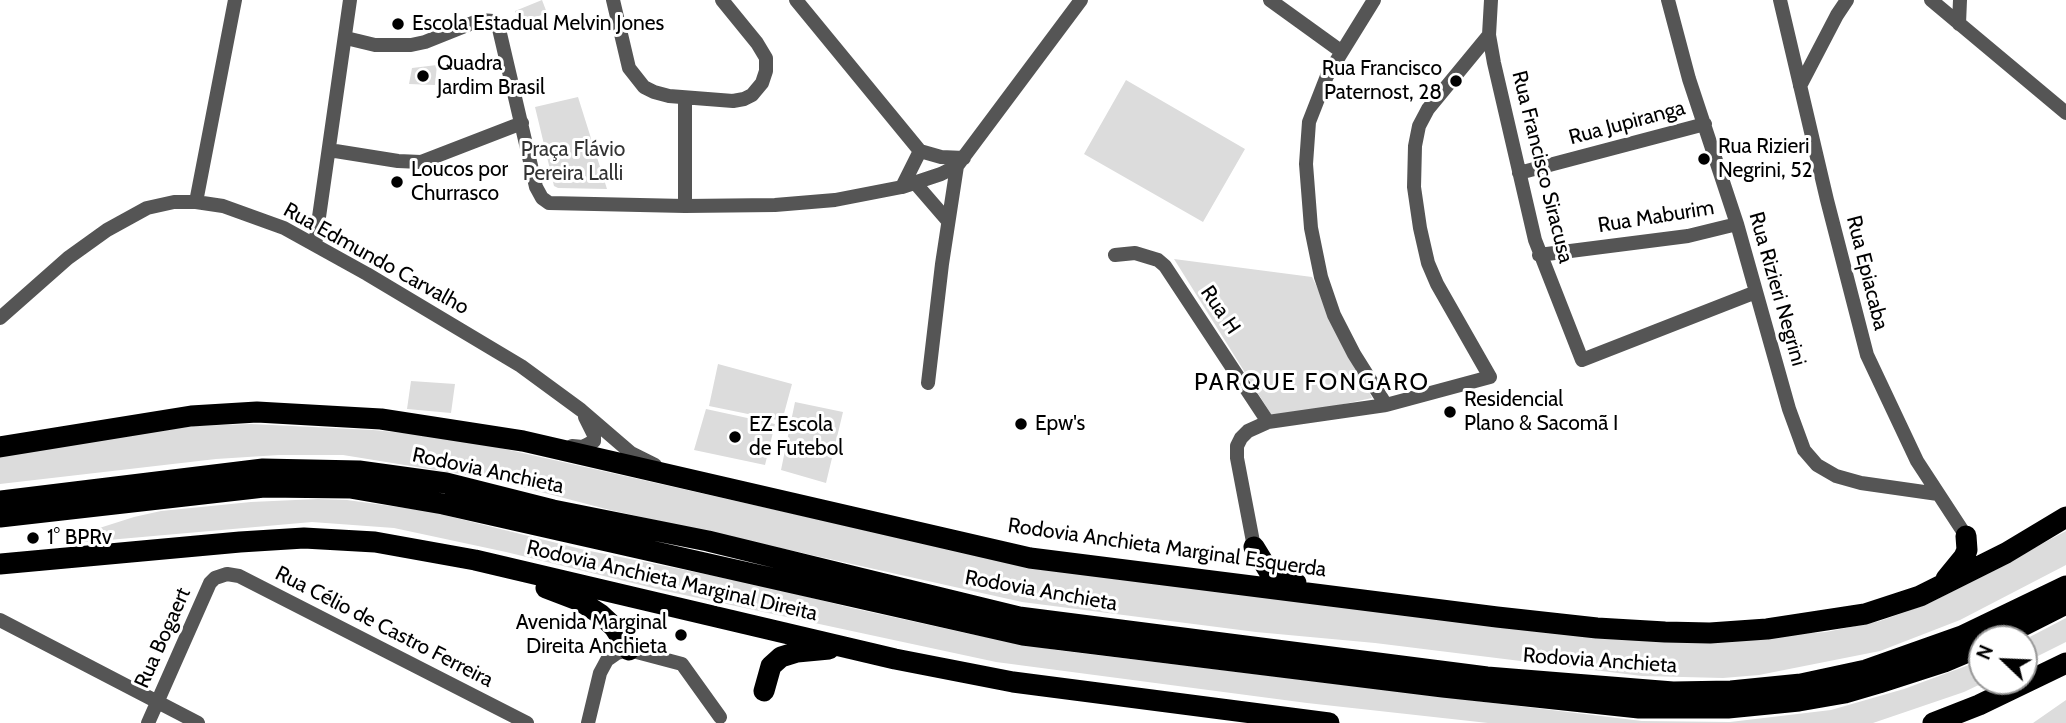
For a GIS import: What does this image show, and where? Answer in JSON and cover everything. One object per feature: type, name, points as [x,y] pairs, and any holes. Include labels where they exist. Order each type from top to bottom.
[{"type":"highway","name":"Rodovia Anchieta Marginal Esquerda","points":[[0,447],[191,416],[257,412],[381,419],[523,441],[1030,558],[1597,628],[1710,633],[1768,629],[1865,614],[1920,596],[2006,553],[2064,513]]},
{"type":"highway","name":"Rodovia Anchieta","points":[[0,501],[263,469],[359,471],[446,483],[553,510],[708,541],[1019,617],[1487,677],[1672,692],[1731,691],[1801,684],[1867,670],[1962,636],[2066,586]]},
{"type":"highway","name":"Rodovia Anchieta","points":[[0,517],[264,487],[350,488],[469,510],[1023,635],[1443,687],[1639,708],[1728,708],[1799,701],[1845,693],[1968,652]]},
{"type":"highway","points":[[1942,584],[1964,556],[1966,536],[1989,549],[2006,553]]},
{"type":"highway","name":"Rodovia Anchieta Marginal Direita","points":[[0,564],[304,538],[375,542],[475,560],[841,646],[1013,682],[1329,723]]},
{"type":"highway","points":[[1209,581],[1243,570],[1254,547]]},
{"type":"highway","points":[[1254,547],[1265,568],[1276,578],[1349,597]]},
{"type":"highway","points":[[475,560],[580,601],[614,627],[629,650]]},
{"type":"highway","points":[[0,576],[26,562]]},
{"type":"highway","points":[[2025,625],[2066,604]]},
{"type":"highway","points":[[764,691],[771,666],[781,657],[841,646]]},
{"type":"highway","points":[[1933,723],[1979,705],[2066,663]]},
{"type":"street","points":[[196,202],[235,0]]},
{"type":"street","points":[[315,245],[350,0]]},
{"type":"street","points":[[613,0],[629,68],[636,79],[654,92],[685,98],[733,101],[744,99],[758,90],[765,76],[766,65],[762,51],[722,0]]},
{"type":"street","points":[[796,0],[920,151],[960,162]]},
{"type":"street","points":[[928,383],[948,221],[960,162],[1081,0]]},
{"type":"street","points":[[1270,0],[1342,52]]},
{"type":"street","points":[[1374,0],[1326,76],[1309,122],[1306,163],[1311,228],[1321,277],[1334,315],[1385,405]]},
{"type":"street","name":"Rua Francisco Siracusa","points":[[1491,0],[1489,35],[1539,254],[1582,360],[1756,292]]},
{"type":"street","name":"Rua Rizieri Negrini","points":[[1668,0],[1689,79],[1737,224],[1789,409],[1804,450],[1817,465],[1836,476],[1861,483],[1938,494]]},
{"type":"street","name":"Rua Epiacaba","points":[[1780,0],[1867,355],[1917,461],[1966,536]]},
{"type":"street","points":[[1800,86],[1847,0]]},
{"type":"street","points":[[1931,0],[2066,113]]},
{"type":"street","points":[[1959,24],[1960,0]]},
{"type":"street","points":[[346,38],[375,45],[411,45],[480,20],[490,19],[499,29],[536,187],[542,198],[556,205],[775,205],[835,200],[909,185],[960,162]]},
{"type":"street","points":[[1254,547],[1237,458],[1237,446],[1248,431],[1268,422],[1385,405],[1490,377],[1432,274],[1420,228],[1414,187],[1415,146],[1419,126],[1428,109],[1489,35]]},
{"type":"street","points":[[685,98],[685,206]]},
{"type":"street","points":[[329,150],[421,162],[522,123]]},
{"type":"street","name":"Rua Jupiranga","points":[[1520,173],[1705,124]]},
{"type":"street","points":[[909,185],[920,151]]},
{"type":"street","points":[[909,185],[948,221]]},
{"type":"street","name":"Rua Edmundo Carvalho","points":[[0,318],[68,258],[107,230],[147,208],[174,202],[223,206],[284,228],[521,366],[641,459],[715,485]]},
{"type":"street","name":"Rua Maburim","points":[[1539,254],[1688,236],[1737,224]]},
{"type":"street","name":"Rua H","points":[[1115,255],[1135,253],[1158,260],[1165,266],[1268,422]]},
{"type":"street","points":[[523,441],[583,447],[589,445],[594,441],[594,435],[581,410]]},
{"type":"street","name":"Rua Bogaert","points":[[148,723],[211,583],[221,575]]},
{"type":"street","name":"Rua Célio de Castro Ferreira","points":[[221,575],[239,576],[527,723]]},
{"type":"street","points":[[0,620],[198,723]]},
{"type":"street","points":[[588,723],[600,673],[607,660],[617,653],[629,650],[682,664],[720,717]]},
{"type":"green space","points":[[542,0],[547,13],[520,23],[515,11]]},
{"type":"green space","name":"Quadra Jardim Brasil","points":[[437,65],[435,85],[409,84],[412,68]]},
{"type":"green space","points":[[1126,80],[1245,149],[1203,222],[1084,154]]},
{"type":"green space","name":"Praça Flávio Pereira Lalli","points":[[578,97],[607,189],[554,186],[535,107]]},
{"type":"green space","points":[[1174,259],[1312,277],[1372,398],[1274,419]]},
{"type":"green space","points":[[718,364],[792,384],[782,421],[709,406]]},
{"type":"green space","points":[[411,381],[455,384],[451,413],[407,409]]},
{"type":"green space","points":[[795,402],[843,412],[826,483],[781,470]]},
{"type":"green space","name":"EZ Escola de Futebol","points":[[706,409],[775,424],[765,465],[694,450]]},
{"type":"green space","points":[[251,424],[373,430],[456,438],[936,546],[1695,641],[1826,632],[1880,621],[1930,603],[2066,531],[2066,565],[1960,620],[1880,651],[1759,675],[1723,678],[1642,676],[1022,602],[610,510],[491,479],[343,455],[216,459],[0,484],[0,453],[194,426]]},
{"type":"green space","points":[[347,500],[428,511],[585,550],[765,586],[852,608],[1056,650],[1642,721],[1730,722],[1831,710],[1904,689],[1968,665],[1968,690],[1873,723],[1488,723],[1307,703],[996,662],[661,590],[394,528],[312,522],[63,544],[68,538],[134,517],[161,511],[251,502]]},
{"type":"green space","points":[[2066,618],[2066,642],[2038,656],[2038,633]]},
{"type":"green space","points":[[2066,700],[2066,723],[2033,723]]},
{"type":"place","name":"Escola Estadual Melvin Jones","points":[[398,24]]},
{"type":"place","name":"Quadra Jardim Brasil","points":[[423,76]]},
{"type":"place","name":"Rua Francisco Paternost, 28","points":[[1456,81]]},
{"type":"place","name":"Rua Rizieri Negrini, 52","points":[[1704,159]]},
{"type":"place","name":"Loucos por Churrasco","points":[[397,182]]},
{"type":"place","name":"Residencial Plano & Sacomã I","points":[[1450,412]]},
{"type":"place","name":"Epw's","points":[[1021,424]]},
{"type":"place","name":"EZ Escola de Futebol","points":[[735,437]]},
{"type":"place","name":"1° BPRv","points":[[33,538]]},
{"type":"place","name":"Avenida Marginal Direita Anchieta","points":[[681,635]]},
{"type":"district","name":"PARQUE FONGARO","points":[[1312,383]]}]
